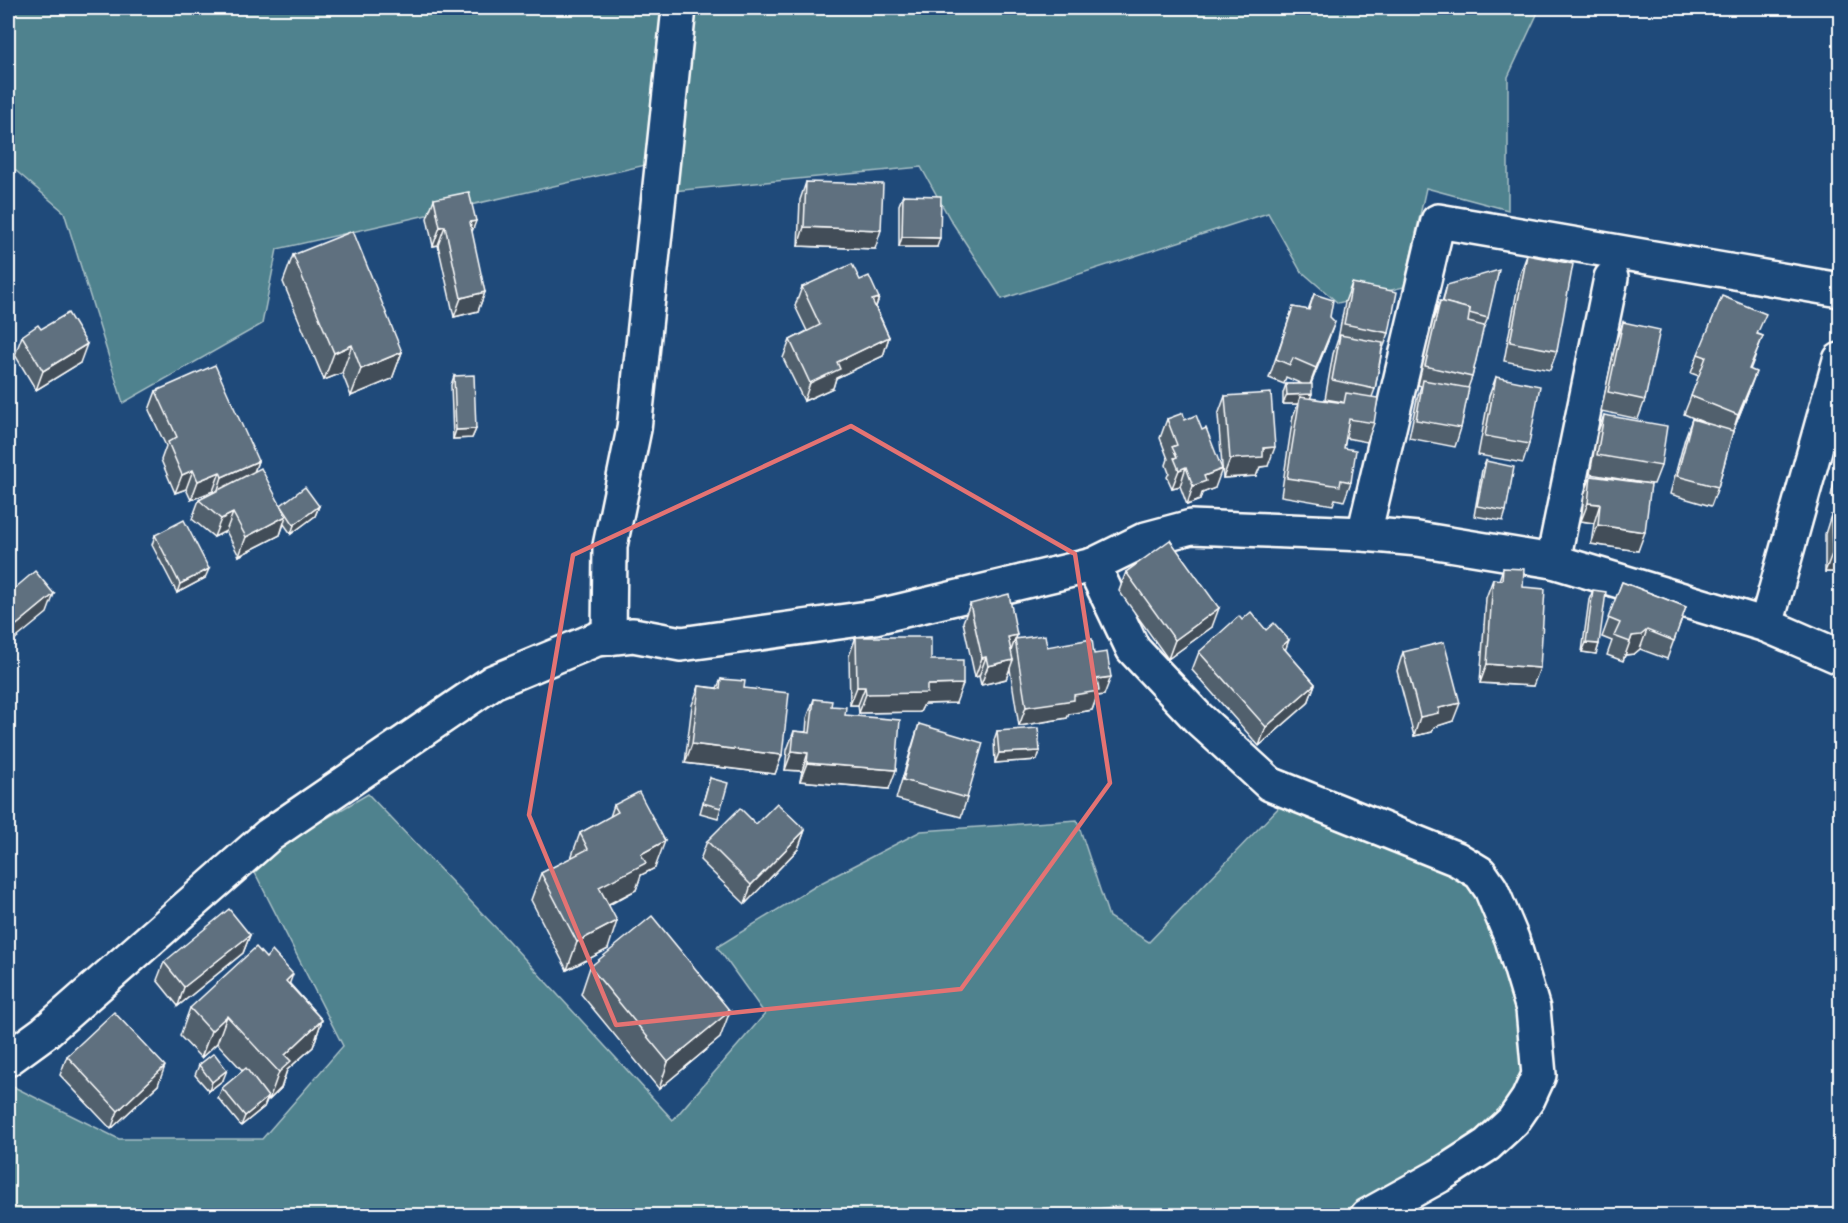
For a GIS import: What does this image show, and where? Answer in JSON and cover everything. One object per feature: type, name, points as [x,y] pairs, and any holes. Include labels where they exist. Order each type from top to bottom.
[{"type":"street","points":[[609,638],[610,546],[634,429],[680,8]]},
{"type":"street","points":[[1364,534],[1438,221],[1840,290]]},
{"type":"street","points":[[1553,561],[1611,278]]},
{"type":"street","points":[[1766,625],[1840,360]]},
{"type":"street","points":[[8,1059],[45,1032],[279,828],[493,682],[597,639],[633,635],[681,644],[875,617],[1093,565],[1146,539],[1191,527],[1364,534],[1418,539],[1553,561],[1766,625],[1840,657]]},
{"type":"street","points":[[1093,565],[1133,649],[1198,718],[1270,784],[1457,859],[1479,873],[1491,890],[1512,939],[1533,1009],[1539,1075],[1528,1099],[1513,1121],[1487,1145],[1439,1176],[1367,1215]]},
{"type":"highlighted area","points":[[851,426],[1075,554],[1110,783],[961,989],[616,1025],[529,815],[573,555]]},
{"type":"green space","points":[[8,8],[668,8],[646,165],[277,249],[262,324],[123,403],[64,212],[8,164]]},
{"type":"green space","points":[[689,8],[1540,8],[1508,77],[1508,210],[1426,188],[1404,287],[1338,303],[1300,270],[1268,213],[1002,299],[950,219],[921,167],[673,191]]},
{"type":"green space","points":[[368,794],[500,932],[673,1120],[765,1014],[717,947],[819,884],[921,831],[1077,820],[1109,917],[1149,942],[1287,799],[1409,851],[1477,887],[1532,1042],[1511,1112],[1354,1216],[1121,1216],[1118,1213],[1057,1213],[1056,1216],[8,1215],[8,1084],[119,1139],[262,1139],[343,1046],[250,863]]},
{"type":"building","points":[[806,182],[883,184],[881,230],[804,227]]},
{"type":"building","points":[[469,192],[476,221],[470,222],[485,292],[461,298],[445,226],[440,227],[434,199]]},
{"type":"building","points":[[903,195],[941,196],[940,238],[902,237]]},
{"type":"building","points":[[353,231],[402,352],[361,369],[352,345],[334,353],[293,255]]},
{"type":"building","points":[[1527,255],[1573,264],[1557,351],[1510,342]]},
{"type":"building","points":[[852,264],[860,280],[869,276],[879,298],[872,300],[889,337],[837,362],[840,369],[810,383],[790,340],[820,325],[802,287]]},
{"type":"building","points":[[1499,270],[1488,318],[1469,313],[1470,309],[1443,302],[1447,285]]},
{"type":"building","points":[[1352,283],[1397,292],[1389,333],[1344,324]]},
{"type":"building","points":[[1314,294],[1333,300],[1330,317],[1335,322],[1316,368],[1293,358],[1290,365],[1276,359],[1293,307],[1309,310]]},
{"type":"building","points":[[1722,296],[1766,314],[1757,334],[1763,336],[1749,369],[1756,372],[1738,415],[1691,396],[1706,357],[1698,354]]},
{"type":"building","points":[[1440,301],[1470,309],[1468,322],[1484,326],[1472,377],[1425,366]]},
{"type":"building","points":[[68,313],[87,344],[43,371],[22,336],[38,325],[41,329]]},
{"type":"building","points":[[1623,322],[1660,330],[1645,400],[1608,392]]},
{"type":"building","points":[[1340,335],[1383,343],[1375,389],[1332,380]]},
{"type":"building","points":[[215,365],[258,461],[222,477],[220,472],[198,481],[193,470],[182,475],[168,442],[177,437],[156,391]]},
{"type":"building","points":[[474,375],[476,429],[456,430],[454,376]]},
{"type":"building","points":[[1496,377],[1540,386],[1529,444],[1485,436]]},
{"type":"building","points":[[1423,380],[1469,388],[1461,428],[1416,420]]},
{"type":"building","points":[[1286,384],[1312,384],[1312,394],[1287,395]]},
{"type":"building","points":[[1271,393],[1275,447],[1263,448],[1263,457],[1230,459],[1225,396]]},
{"type":"building","points":[[1346,393],[1378,398],[1374,423],[1349,419],[1344,448],[1356,450],[1351,482],[1341,480],[1340,486],[1287,478],[1300,397],[1344,403]]},
{"type":"building","points":[[1183,413],[1185,420],[1196,415],[1202,430],[1206,428],[1222,469],[1204,476],[1206,481],[1193,486],[1186,467],[1179,470],[1174,458],[1177,457],[1172,447],[1177,445],[1167,419]]},
{"type":"building","points":[[1604,415],[1667,426],[1661,466],[1597,455]]},
{"type":"building","points":[[1692,419],[1733,431],[1718,487],[1677,476]]},
{"type":"building","points":[[1486,461],[1514,467],[1506,511],[1477,506]]},
{"type":"building","points":[[261,468],[286,516],[246,537],[233,513],[221,519],[199,500]]},
{"type":"building","points":[[1591,476],[1651,484],[1645,532],[1598,525],[1600,504],[1588,503]]},
{"type":"building","points":[[305,487],[319,506],[294,525],[281,505]]},
{"type":"building","points":[[1831,515],[1840,515],[1840,553],[1832,554]]},
{"type":"building","points":[[184,520],[209,569],[180,584],[155,535]]},
{"type":"building","points":[[1170,540],[1219,608],[1175,640],[1126,572]]},
{"type":"building","points":[[1503,568],[1524,569],[1523,587],[1545,589],[1540,668],[1487,664],[1493,579],[1502,580]]},
{"type":"building","points":[[35,571],[54,594],[8,632],[8,603],[11,600],[8,594]]},
{"type":"building","points":[[1622,582],[1686,607],[1674,641],[1647,630],[1641,635],[1632,636],[1630,642],[1614,636],[1620,623],[1608,618]]},
{"type":"building","points":[[1593,590],[1606,592],[1599,644],[1586,643]]},
{"type":"building","points":[[1009,594],[1017,635],[1008,637],[1013,660],[988,666],[986,657],[982,658],[970,604]]},
{"type":"building","points":[[1251,612],[1266,630],[1274,623],[1289,640],[1282,646],[1315,684],[1266,727],[1199,652],[1239,616],[1242,620]]},
{"type":"building","points":[[1045,635],[1047,647],[1092,639],[1094,654],[1107,652],[1111,677],[1097,679],[1099,691],[1074,695],[1074,700],[1026,707],[1015,639]]},
{"type":"building","points":[[856,637],[931,637],[931,660],[963,660],[963,684],[927,685],[927,693],[866,694],[865,687],[857,687]]},
{"type":"building","points":[[1444,642],[1460,703],[1439,708],[1439,713],[1420,717],[1403,652]]},
{"type":"building","points":[[721,679],[745,681],[744,688],[789,693],[782,755],[692,744],[699,686],[720,689]]},
{"type":"building","points":[[814,699],[832,701],[831,706],[846,707],[845,715],[900,720],[896,770],[807,763],[808,753],[792,751],[794,731],[810,733]]},
{"type":"building","points":[[919,724],[983,743],[967,798],[903,780]]},
{"type":"building","points":[[1038,728],[1040,751],[999,753],[997,731]]},
{"type":"building","points":[[710,778],[728,783],[721,808],[703,803]]},
{"type":"building","points":[[639,792],[665,841],[641,854],[646,863],[599,887],[617,921],[577,942],[541,873],[588,849],[580,833],[618,812],[614,805]]},
{"type":"building","points":[[777,803],[805,830],[751,885],[707,841],[740,808],[756,824]]},
{"type":"building","points":[[229,909],[250,935],[184,987],[164,962]]},
{"type":"building","points":[[652,916],[730,1011],[668,1062],[590,967]]},
{"type":"building","points":[[256,947],[266,958],[272,951],[293,974],[286,981],[322,1020],[285,1055],[291,1061],[279,1072],[227,1016],[211,1031],[190,1008]]},
{"type":"building","points":[[114,1012],[165,1066],[118,1111],[67,1056]]},
{"type":"building","points":[[214,1053],[227,1070],[212,1082],[199,1065]]},
{"type":"building","points":[[246,1068],[268,1097],[245,1116],[222,1088]]},
{"type":"building","points":[[1121,1206],[1123,1215],[1067,1215],[1067,1213]]}]
